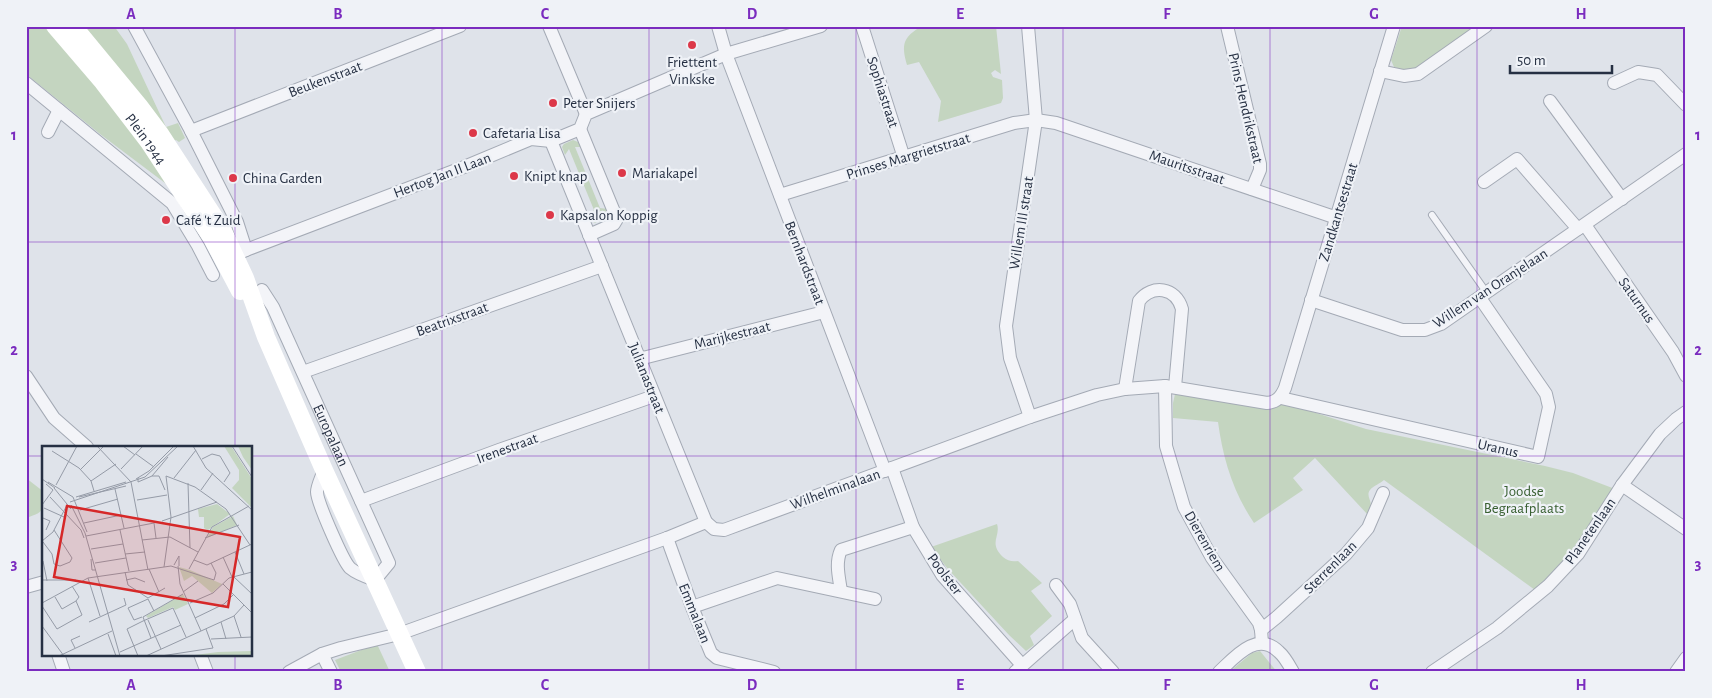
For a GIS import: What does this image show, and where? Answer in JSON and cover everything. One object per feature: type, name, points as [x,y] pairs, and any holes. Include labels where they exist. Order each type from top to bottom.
[{"type":"main road","name":"Plein 1944","points":[[55,26],[104,82],[144,135],[212,238],[230,260]]},
{"type":"main road","name":"Plein 1944","points":[[73,26],[160,134],[223,231],[230,260]]},
{"type":"main road","name":"Europalaan","points":[[230,260],[417,672]]},
{"type":"street","points":[[134,26],[191,131],[237,222],[230,260]]},
{"type":"street","name":"Beukenstraat","points":[[191,131],[460,26]]},
{"type":"street","points":[[549,26],[586,114],[580,129],[617,219],[614,224],[589,235]]},
{"type":"street","name":"Bernhardstraat","points":[[718,26],[726,54],[824,312],[888,469]]},
{"type":"street","points":[[586,114],[726,54],[821,26]]},
{"type":"street","name":"Sophiastraat","points":[[862,26],[904,158]]},
{"type":"street","name":"Willem III straat","points":[[1028,26],[1036,120],[1006,326],[1010,358],[1030,417]]},
{"type":"street","name":"Prins Hendrikstraat","points":[[1226,26],[1260,164],[1260,170],[1252,190]]},
{"type":"street","name":"Zandkantsestraat","points":[[1281,398],[1394,26]]},
{"type":"street","points":[[1380,71],[1404,76],[1418,74],[1486,26]]},
{"type":"street","points":[[1614,83],[1638,72],[1658,75],[1686,105]]},
{"type":"street","name":"Plein 1944","points":[[26,83],[172,203],[198,246],[230,260]]},
{"type":"street","points":[[1550,101],[1622,199]]},
{"type":"street","points":[[48,132],[59,110]]},
{"type":"street","name":"Prinses Margrietstraat","points":[[780,195],[1014,123],[1036,120]]},
{"type":"street","name":"Mauritsstraat","points":[[1036,120],[1056,123],[1337,218]]},
{"type":"street","name":"Hertog Jan II Laan","points":[[230,260],[531,139],[551,141],[580,129]]},
{"type":"street","name":"Julianastraat","points":[[551,141],[706,522]]},
{"type":"street","name":"Willem van Oranjelaan","points":[[1311,300],[1402,330],[1424,330],[1441,324],[1686,154]]},
{"type":"street","points":[[1484,182],[1517,159],[1581,227]]},
{"type":"street","name":"Saturnus","points":[[1581,227],[1674,352],[1686,376]]},
{"type":"street","name":"Beatrixstraat","points":[[303,372],[602,266]]},
{"type":"street","name":"Europalaan","points":[[262,290],[273,307],[389,563],[374,580]]},
{"type":"street","name":"Dierenriem","points":[[1125,389],[1139,301],[1150,291],[1167,291],[1180,302],[1182,309],[1170,387],[1166,446],[1184,507],[1212,558],[1259,623],[1262,630]]},
{"type":"street","name":"Uranus","points":[[1281,398],[1538,457],[1549,407],[1546,394],[1484,295]]},
{"type":"street","name":"Marijkestraat","points":[[639,359],[824,312]]},
{"type":"street","points":[[26,376],[54,418],[86,446]]},
{"type":"street","name":"Wilhelminalaan","points":[[706,522],[714,529],[724,530],[1030,417],[1097,395],[1125,389],[1170,387],[1266,403],[1274,403],[1281,398]]},
{"type":"street","name":"Irenestraat","points":[[361,501],[654,396]]},
{"type":"street","name":"Planetenlaan","points":[[1432,672],[1497,628],[1548,586],[1578,554],[1622,486],[1660,434],[1686,412]]},
{"type":"street","name":"Poolster","points":[[888,469],[913,527],[942,575],[1019,668],[1075,619]]},
{"type":"street","points":[[1622,486],[1686,529]]},
{"type":"street","name":"Sterrenlaan","points":[[1262,630],[1346,554],[1368,528],[1383,493]]},
{"type":"street","points":[[289,672],[322,654],[399,634],[667,538],[706,522]]},
{"type":"street","points":[[841,592],[838,557],[842,550],[913,527]]},
{"type":"street","name":"Emmalaan","points":[[667,538],[711,653],[717,658],[774,672]]},
{"type":"street","points":[[692,607],[777,578],[875,599]]},
{"type":"street","points":[[26,587],[42,583]]},
{"type":"street","points":[[1056,585],[1070,604],[1082,638],[1113,672]]},
{"type":"street","points":[[1262,630],[1262,643]]},
{"type":"street","points":[[1219,672],[1242,650],[1262,643],[1270,645],[1280,652],[1294,672]]},
{"type":"street","points":[[322,654],[331,672]]},
{"type":"street","points":[[59,656],[64,672]]},
{"type":"street","points":[[201,656],[207,672]]},
{"type":"street","points":[[1676,672],[1686,658]]},
{"type":"lane","points":[[1432,215],[1484,295]]},
{"type":"green space","points":[[26,26],[45,26],[84,68],[173,189],[100,134],[26,74]]},
{"type":"green space","points":[[77,26],[114,26],[127,44],[166,127],[178,123],[185,138],[179,142],[176,140],[170,143]]},
{"type":"green space","points":[[922,26],[996,26],[1001,74],[995,70],[991,73],[993,77],[1002,80],[1003,98],[1001,103],[938,122],[941,101],[919,62],[907,65],[904,52],[907,38]]},
{"type":"green space","points":[[1402,26],[1476,26],[1415,69],[1404,70],[1394,67],[1391,60]]},
{"type":"green space","points":[[573,140],[582,147],[575,147],[600,208],[608,209],[609,218],[594,223],[591,215],[594,210],[569,149],[565,155],[562,147]]},
{"type":"green space","name":"Joodse Begraafplaats","points":[[1175,394],[1262,407],[1282,402],[1295,403],[1313,412],[1366,429],[1545,466],[1573,473],[1615,489],[1557,571],[1535,590],[1384,480],[1369,492],[1371,506],[1368,515],[1315,458],[1293,478],[1303,490],[1254,523],[1240,499],[1230,475],[1218,422],[1173,418]]},
{"type":"green space","points":[[26,478],[42,490],[42,510],[26,518]]},
{"type":"green space","points":[[997,524],[996,548],[1008,560],[1018,561],[1042,583],[1031,591],[1052,616],[1030,636],[1034,645],[1026,651],[947,568],[931,547]]},
{"type":"green space","points":[[377,644],[390,672],[341,672],[335,660]]},
{"type":"green space","points":[[1260,651],[1277,672],[1229,672],[1252,653]]},
{"type":"place","name":"Friettent Vinkske","points":[[692,45]]},
{"type":"place","name":"Peter Snijers","points":[[553,103]]},
{"type":"place","name":"Cafetaria Lisa","points":[[473,133]]},
{"type":"place","name":"Mariakapel","points":[[622,173]]},
{"type":"place","name":"Knipt knap","points":[[514,176]]},
{"type":"place","name":"China Garden","points":[[233,178]]},
{"type":"place","name":"Kapsalon Koppig","points":[[550,215]]},
{"type":"place","name":"Café 't Zuid","points":[[166,220]]}]
